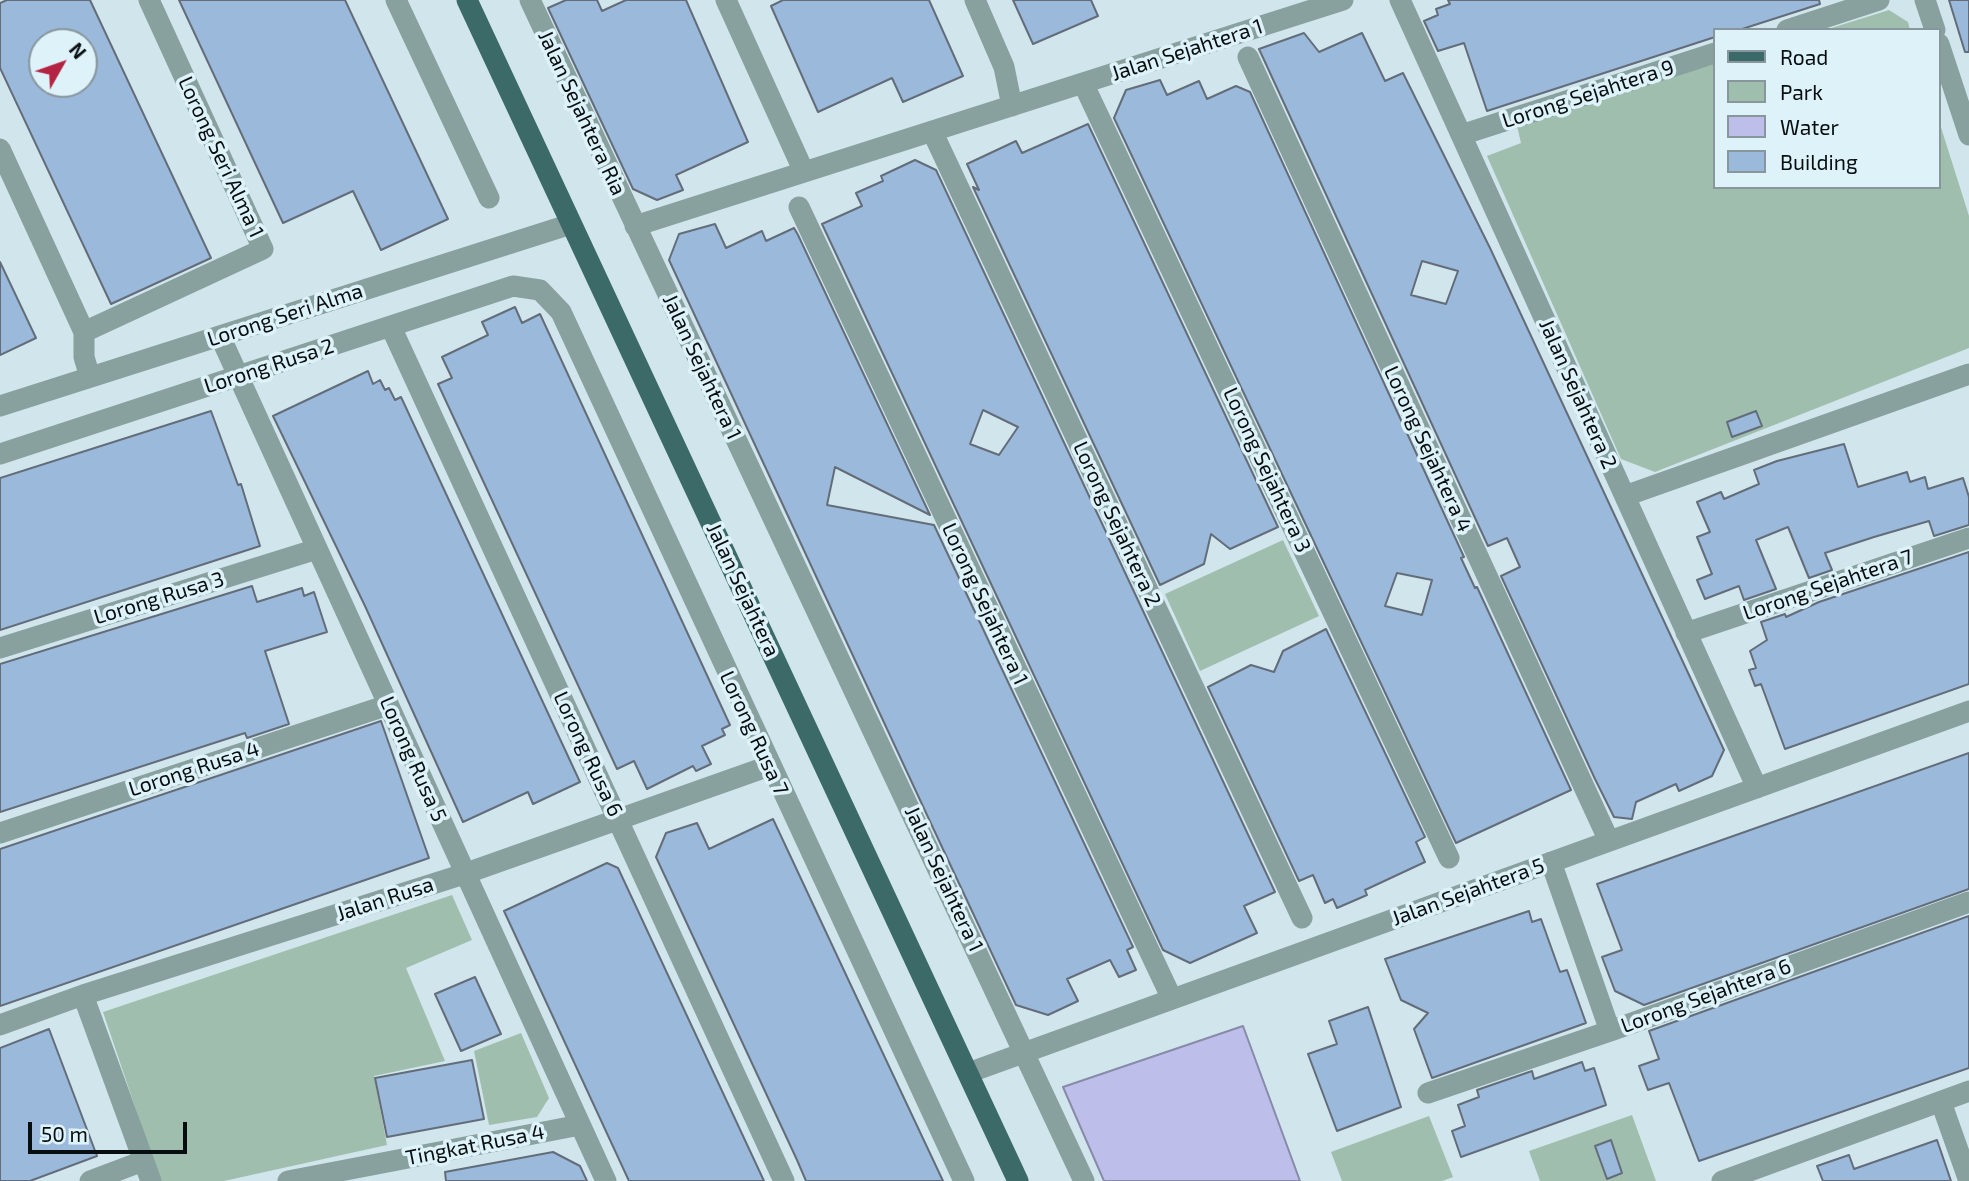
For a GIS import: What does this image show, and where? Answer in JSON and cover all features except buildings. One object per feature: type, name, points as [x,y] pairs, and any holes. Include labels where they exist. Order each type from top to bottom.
[{"type":"main road","name":"Jalan Sejahtera","points":[[467,0],[1018,1181]]},
{"type":"street","name":"Lorong Seri Alma 1","points":[[84,332],[263,249],[149,0]]},
{"type":"street","points":[[396,0],[489,198]]},
{"type":"street","name":"Jalan Sejahtera Ria","points":[[530,0],[635,226]]},
{"type":"street","points":[[726,0],[804,172]]},
{"type":"street","points":[[975,0],[1004,67],[1012,106]]},
{"type":"street","name":"Jalan Sejahtera 1","points":[[1084,1181],[1026,1052],[635,226],[1343,0]]},
{"type":"street","name":"Jalan Sejahtera 2","points":[[1400,0],[1756,788]]},
{"type":"street","points":[[1793,28],[1880,0]]},
{"type":"street","points":[[1925,0],[1934,28]]},
{"type":"street","points":[[1941,50],[1969,135]]},
{"type":"street","name":"Lorong Sejahtera 9","points":[[1461,135],[1714,53]]},
{"type":"street","name":"Lorong Sejahtera 4","points":[[1248,57],[1609,841]]},
{"type":"street","name":"Lorong Sejahtera 3","points":[[1083,83],[1449,859]]},
{"type":"street","name":"Lorong Sejahtera 2","points":[[932,131],[1302,918]]},
{"type":"street","points":[[0,149],[84,332],[84,357],[90,377]]},
{"type":"street","name":"Lorong Sejahtera 1","points":[[799,207],[1172,999]]},
{"type":"street","name":"Lorong Seri Alma","points":[[0,407],[571,224]]},
{"type":"street","name":"Lorong Rusa 2","points":[[0,454],[513,286],[540,290]]},
{"type":"street","name":"Lorong Rusa 7","points":[[540,290],[561,312],[769,766],[964,1181]]},
{"type":"street","name":"Lorong Rusa 6","points":[[391,327],[784,1181]]},
{"type":"street","name":"Lorong Rusa 5","points":[[220,336],[606,1181]]},
{"type":"street","points":[[1625,496],[1969,374]]},
{"type":"street","name":"Lorong Sejahtera 7","points":[[1686,633],[1969,538]]},
{"type":"street","name":"Lorong Rusa 3","points":[[0,648],[317,549]]},
{"type":"street","name":"Lorong Rusa 4","points":[[0,832],[388,705]]},
{"type":"street","name":"Jalan Sejahtera 5","points":[[968,1073],[1969,711]]},
{"type":"street","name":"Jalan Rusa","points":[[0,1026],[83,995],[464,873],[769,766]]},
{"type":"street","name":"Lorong Sejahtera 6","points":[[1551,862],[1610,1031],[1969,902]]},
{"type":"street","points":[[83,995],[147,1171],[90,1181]]},
{"type":"street","points":[[1428,1094],[1610,1031]]},
{"type":"street","points":[[1722,1181],[1759,1175],[1969,1091]]},
{"type":"street","points":[[1941,1101],[1969,1181]]},
{"type":"street","name":"Tingkat Rusa 4","points":[[288,1181],[580,1125]]},
{"type":"green space","points":[[1889,10],[1908,22],[1910,28],[1831,28]]},
{"type":"green space","points":[[1714,64],[1714,189],[1941,189],[1941,127],[1969,216],[1969,348],[1655,472],[1621,459],[1487,156],[1521,143],[1517,126]]},
{"type":"green space","points":[[1283,540],[1319,616],[1200,671],[1165,594]]},
{"type":"green space","points":[[452,895],[472,940],[406,968],[445,1061],[374,1076],[387,1145],[224,1181],[160,1181],[103,1012]]},
{"type":"green space","points":[[521,1033],[549,1098],[537,1117],[489,1125],[474,1051]]},
{"type":"green space","points":[[1632,1115],[1656,1181],[1540,1181],[1529,1151]]},
{"type":"green space","points":[[1429,1116],[1453,1177],[1442,1181],[1342,1181],[1331,1152]]},
{"type":"water","points":[[1243,1026],[1300,1181],[1104,1181],[1063,1087]]}]
